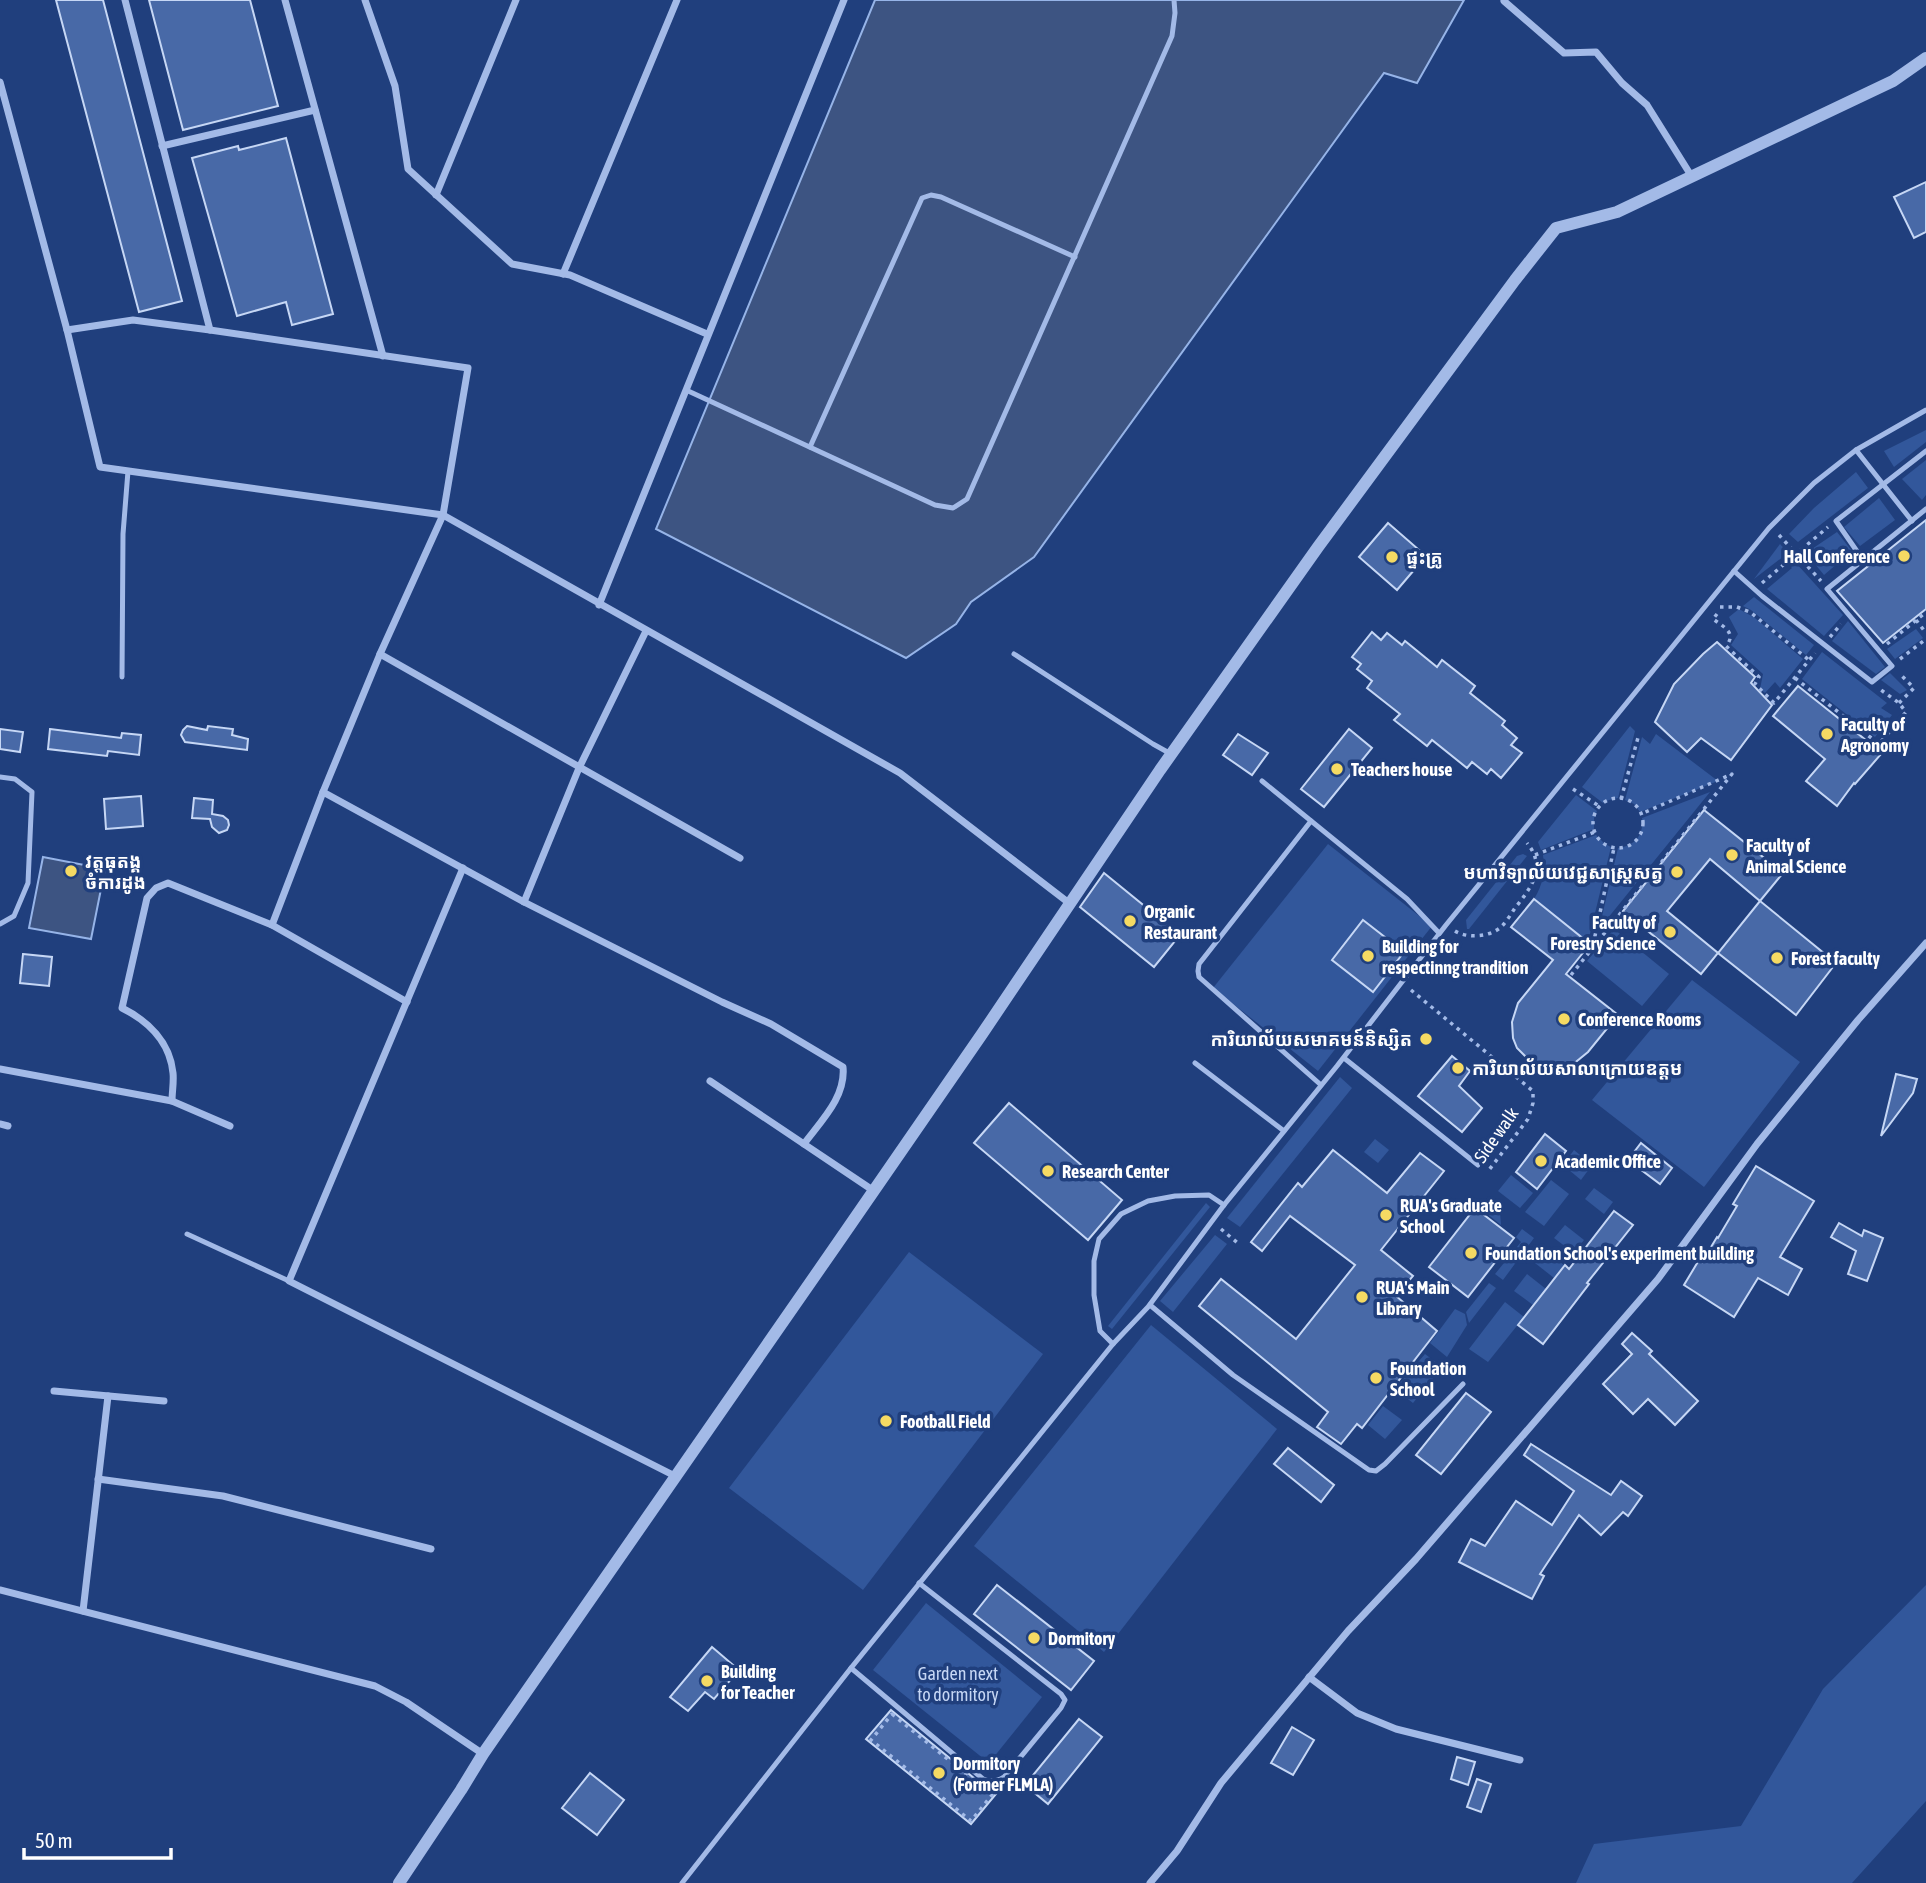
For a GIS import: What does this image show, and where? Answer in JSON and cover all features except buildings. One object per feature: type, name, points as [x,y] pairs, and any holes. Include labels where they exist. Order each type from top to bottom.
[{"type":"street","points":[[125,0],[210,330]]},
{"type":"street","points":[[285,0],[383,356]]},
{"type":"street","points":[[365,0],[396,86],[408,169],[512,264],[570,275],[708,334]]},
{"type":"street","points":[[436,195],[516,0]]},
{"type":"street","points":[[563,274],[677,0]]},
{"type":"street","points":[[599,605],[844,0]]},
{"type":"street","points":[[1504,1],[1564,52],[1596,52],[1622,83],[1647,105],[1692,178]]},
{"type":"street","points":[[399,1883],[483,1754],[874,1191],[1171,754],[1318,547],[1556,228],[1617,212],[1692,178],[1893,81],[1926,58]]},
{"type":"street","points":[[0,82],[67,330],[100,467],[443,515],[900,773],[1069,902]]},
{"type":"street","points":[[162,146],[315,110]]},
{"type":"street","points":[[67,330],[133,320],[468,368],[443,515],[380,654],[272,925]]},
{"type":"street","points":[[524,902],[579,768],[646,631]]},
{"type":"street","points":[[380,654],[740,859]]},
{"type":"street","points":[[323,792],[524,902],[771,1024],[843,1067],[845,1080],[834,1102],[804,1144]]},
{"type":"street","points":[[463,868],[289,1281],[675,1476]]},
{"type":"street","points":[[172,1101],[173,1071],[164,1046],[152,1028],[137,1016],[122,1009],[147,898],[156,888],[168,883],[272,925],[407,1002]]},
{"type":"street","points":[[1150,1883],[1177,1851],[1221,1783],[1348,1631],[1416,1559],[1658,1279],[1757,1144],[1858,1020],[1926,943]]},
{"type":"street","points":[[0,1069],[172,1101],[230,1125]]},
{"type":"street","points":[[710,1081],[874,1191]]},
{"type":"street","points":[[54,1391],[164,1401]]},
{"type":"street","points":[[83,1611],[108,1396]]},
{"type":"street","points":[[98,1479],[223,1496],[431,1549]]},
{"type":"street","points":[[0,1590],[375,1686],[406,1702],[483,1754]]},
{"type":"street","points":[[1309,1677],[1357,1713],[1396,1729],[1520,1760]]},
{"type":"lane","points":[[686,390],[935,505],[953,508],[967,499],[1172,36],[1174,0]]},
{"type":"lane","points":[[810,447],[922,198],[931,195],[941,197],[1074,257]]},
{"type":"lane","points":[[682,1883],[919,1583],[1113,1345],[1150,1305],[1224,1205],[1344,1058],[1518,834],[1769,528],[1814,483],[1856,450],[1926,410]]},
{"type":"lane","points":[[1856,450],[1912,521]]},
{"type":"lane","points":[[1863,560],[1836,521],[1926,451]]},
{"type":"lane","points":[[122,677],[123,534],[128,471]]},
{"type":"lane","points":[[1734,571],[1871,682],[1892,666],[1827,589],[1926,509]]},
{"type":"lane","points":[[1014,654],[1171,754]]},
{"type":"lane","points":[[0,777],[15,779],[32,792],[28,883],[14,916],[0,924]]},
{"type":"lane","points":[[1262,781],[1407,899],[1439,933]]},
{"type":"lane","points":[[1311,821],[1199,964],[1198,971],[1199,977],[1321,1085]]},
{"type":"lane","points":[[1344,1058],[1478,1165]]},
{"type":"lane","points":[[1195,1063],[1284,1131]]},
{"type":"lane","points":[[1113,1345],[1100,1331],[1094,1295],[1094,1261],[1099,1239],[1121,1214],[1148,1201],[1175,1196],[1209,1195],[1224,1205]]},
{"type":"lane","points":[[187,1234],[289,1281]]},
{"type":"lane","points":[[1150,1305],[1233,1375],[1369,1470],[1376,1471],[1385,1464],[1463,1384]]},
{"type":"lane","points":[[851,1668],[983,1779],[991,1782],[1004,1777],[1060,1709],[1065,1700],[1061,1694],[919,1583]]},
{"type":"path","points":[[1755,590],[1836,521]]},
{"type":"path","points":[[1769,528],[1797,553],[1827,589]]},
{"type":"path","points":[[1708,603],[1721,607],[1737,607],[1750,612],[1809,660]]},
{"type":"path","points":[[1721,607],[1713,619],[1728,629],[1731,640],[1726,646],[1759,677],[1755,684],[1774,703],[1849,614]]},
{"type":"path","points":[[1879,650],[1926,612]]},
{"type":"path","points":[[1916,620],[1926,633]]},
{"type":"path","points":[[1899,703],[1914,688],[1892,666],[1926,639]]},
{"type":"path","points":[[1795,678],[1879,744],[1906,712],[1899,703],[1871,682]]},
{"type":"path","points":[[1621,799],[1639,734]]},
{"type":"path","points":[[1571,975],[1732,774],[1642,814]]},
{"type":"path","points":[[1563,781],[1600,807]]},
{"type":"path","points":[[1621,799],[1634,804],[1642,814],[1643,826],[1637,839],[1628,846],[1615,848],[1601,841],[1595,832],[1594,820],[1600,807],[1609,800],[1621,799]]},
{"type":"path","points":[[1534,856],[1595,832]]},
{"type":"path","points":[[1446,925],[1461,935],[1474,937],[1494,932],[1502,926],[1532,887],[1536,867],[1531,848],[1518,834]]},
{"type":"path","points":[[1592,948],[1615,848]]},
{"type":"path","name":"Side walk","points":[[1402,982],[1533,1091],[1533,1103],[1528,1119],[1488,1171]]},
{"type":"path","points":[[1216,1226],[1240,1245]]},
{"type":"path","points":[[892,1714],[992,1795],[971,1821],[871,1740],[892,1714]]},
{"type":"green space","points":[[1926,430],[1926,442],[1894,467],[1884,451]]},
{"type":"green space","points":[[1926,460],[1926,495],[1922,500],[1902,479]]},
{"type":"green space","points":[[1856,472],[1868,488],[1798,542],[1789,534],[1814,508]]},
{"type":"green space","points":[[1879,498],[1895,520],[1860,546],[1844,527]]},
{"type":"green space","points":[[1837,532],[1852,551],[1824,575],[1806,553]]},
{"type":"green space","points":[[1780,544],[1788,553],[1754,579]]},
{"type":"green space","points":[[1796,563],[1843,615],[1824,636],[1767,589]]},
{"type":"green space","points":[[1754,597],[1814,645],[1806,655],[1743,606]]},
{"type":"green space","points":[[1739,609],[1755,618],[1803,659],[1780,688],[1775,682],[1765,693],[1760,689],[1763,674],[1731,645],[1738,634],[1729,617]]},
{"type":"green space","points":[[1848,621],[1885,667],[1876,674],[1832,641]]},
{"type":"green space","points":[[1916,629],[1923,638],[1895,659],[1887,649]]},
{"type":"green space","points":[[1822,652],[1887,703],[1881,708],[1892,715],[1875,737],[1802,679]]},
{"type":"green space","points":[[1890,673],[1907,690],[1900,694],[1881,680]]},
{"type":"green space","points":[[1630,726],[1635,731],[1618,798],[1603,803],[1582,787]]},
{"type":"green space","points":[[1656,734],[1718,781],[1640,812],[1634,804],[1625,800],[1642,737],[1650,744]]},
{"type":"green space","points":[[1710,792],[1599,929],[1618,848],[1637,839],[1642,818]]},
{"type":"green space","points":[[1576,795],[1597,811],[1594,829],[1541,850],[1538,842]]},
{"type":"green space","points":[[1596,835],[1611,847],[1588,942],[1534,899],[1543,878],[1543,855]]},
{"type":"green space","points":[[1328,844],[1432,926],[1318,1071],[1213,988]]},
{"type":"green space","points":[[1517,856],[1527,856],[1467,929],[1466,920]]},
{"type":"green space","points":[[1614,929],[1669,974],[1642,1006],[1587,961]]},
{"type":"green space","points":[[1692,980],[1800,1062],[1704,1187],[1592,1100]]},
{"type":"green space","points":[[1340,1077],[1352,1088],[1240,1227],[1227,1218]]},
{"type":"green space","points":[[1375,1139],[1389,1150],[1378,1163],[1364,1152]]},
{"type":"green space","points":[[1574,1150],[1592,1165],[1581,1180],[1563,1165]]},
{"type":"green space","points":[[1511,1175],[1533,1193],[1520,1208],[1498,1191]]},
{"type":"green space","points":[[1551,1180],[1569,1194],[1544,1226],[1525,1212]]},
{"type":"green space","points":[[1594,1188],[1613,1202],[1604,1214],[1585,1199]]},
{"type":"green space","points":[[1487,1201],[1500,1212],[1501,1225],[1481,1209]]},
{"type":"green space","points":[[1206,1203],[1210,1207],[1112,1329],[1108,1326]]},
{"type":"green space","points":[[1565,1225],[1584,1240],[1574,1253],[1554,1238]]},
{"type":"green space","points":[[1522,1229],[1534,1238],[1503,1280],[1495,1274],[1521,1242],[1516,1237]]},
{"type":"green space","points":[[1215,1235],[1227,1244],[1173,1312],[1160,1301]]},
{"type":"green space","points":[[1545,1251],[1564,1265],[1554,1278],[1535,1263]]},
{"type":"green space","name":"Football Field","points":[[909,1252],[1043,1354],[863,1590],[729,1488]]},
{"type":"green space","points":[[1527,1274],[1546,1289],[1533,1305],[1514,1291]]},
{"type":"green space","points":[[1489,1283],[1496,1288],[1469,1323],[1466,1312]]},
{"type":"green space","points":[[1505,1302],[1524,1317],[1488,1362],[1469,1349]]},
{"type":"green space","points":[[1455,1309],[1465,1314],[1467,1325],[1447,1357],[1430,1343]]},
{"type":"green space","points":[[1151,1325],[1277,1429],[1104,1652],[974,1546]]},
{"type":"green space","points":[[1425,1354],[1442,1367],[1413,1403],[1395,1389]]},
{"type":"green space","points":[[1383,1406],[1402,1420],[1385,1439],[1368,1425]]},
{"type":"green space","points":[[1926,1585],[1926,1801],[1852,1883],[1576,1883],[1594,1844],[1741,1826],[1823,1689]]},
{"type":"green space","name":"Garden next to dormitory","points":[[926,1603],[1042,1697],[989,1763],[873,1670]]},
{"type":"shaded area","points":[[875,0],[1464,0],[1417,83],[1384,73],[1034,557],[971,602],[956,624],[906,658],[656,529]]},
{"type":"shaded area","points":[[43,857],[105,869],[91,939],[29,928]]},
{"type":"place","name":"Hall Conference","points":[[1904,556]]},
{"type":"place","name":"ផ្ទះគ្រូ","points":[[1392,557]]},
{"type":"place","name":"Faculty of Agronomy","points":[[1827,734]]},
{"type":"place","name":"Teachers house","points":[[1337,769]]},
{"type":"place","name":"Faculty of Animal Science","points":[[1732,855]]},
{"type":"place","name":"វត្តធុតង្គ ចំការដូង","points":[[71,871]]},
{"type":"place","name":"មហាវិទ្យាល័យវេជ្ជសាស្ត្រសត្វ","points":[[1677,872]]},
{"type":"place","name":"Organic Restaurant","points":[[1130,921]]},
{"type":"place","name":"Faculty of Forestry Science","points":[[1670,932]]},
{"type":"place","name":"Building for respectinng trandition","points":[[1368,956]]},
{"type":"place","name":"Forest faculty","points":[[1777,958]]},
{"type":"place","name":"Conference Rooms","points":[[1564,1019]]},
{"type":"place","name":"ការិយាល័យសមាគមន៍និស្សិត","points":[[1426,1039]]},
{"type":"place","name":"ការិយាល័យសាលាក្រោយឧត្តម","points":[[1458,1068]]},
{"type":"place","name":"Academic Office","points":[[1541,1161]]},
{"type":"place","name":"Research Center","points":[[1048,1171]]},
{"type":"place","name":"RUA's Graduate School","points":[[1386,1215]]},
{"type":"place","name":"Foundation School's experiment building","points":[[1471,1253]]},
{"type":"place","name":"RUA's Main Library","points":[[1362,1297]]},
{"type":"place","name":"Foundation School","points":[[1376,1378]]},
{"type":"place","name":"Football Field","points":[[886,1421]]},
{"type":"place","name":"Dormitory","points":[[1034,1638]]},
{"type":"place","name":"Building for Teacher","points":[[707,1681]]},
{"type":"place","name":"Dormitory (Former FLMLA)","points":[[939,1773]]}]
